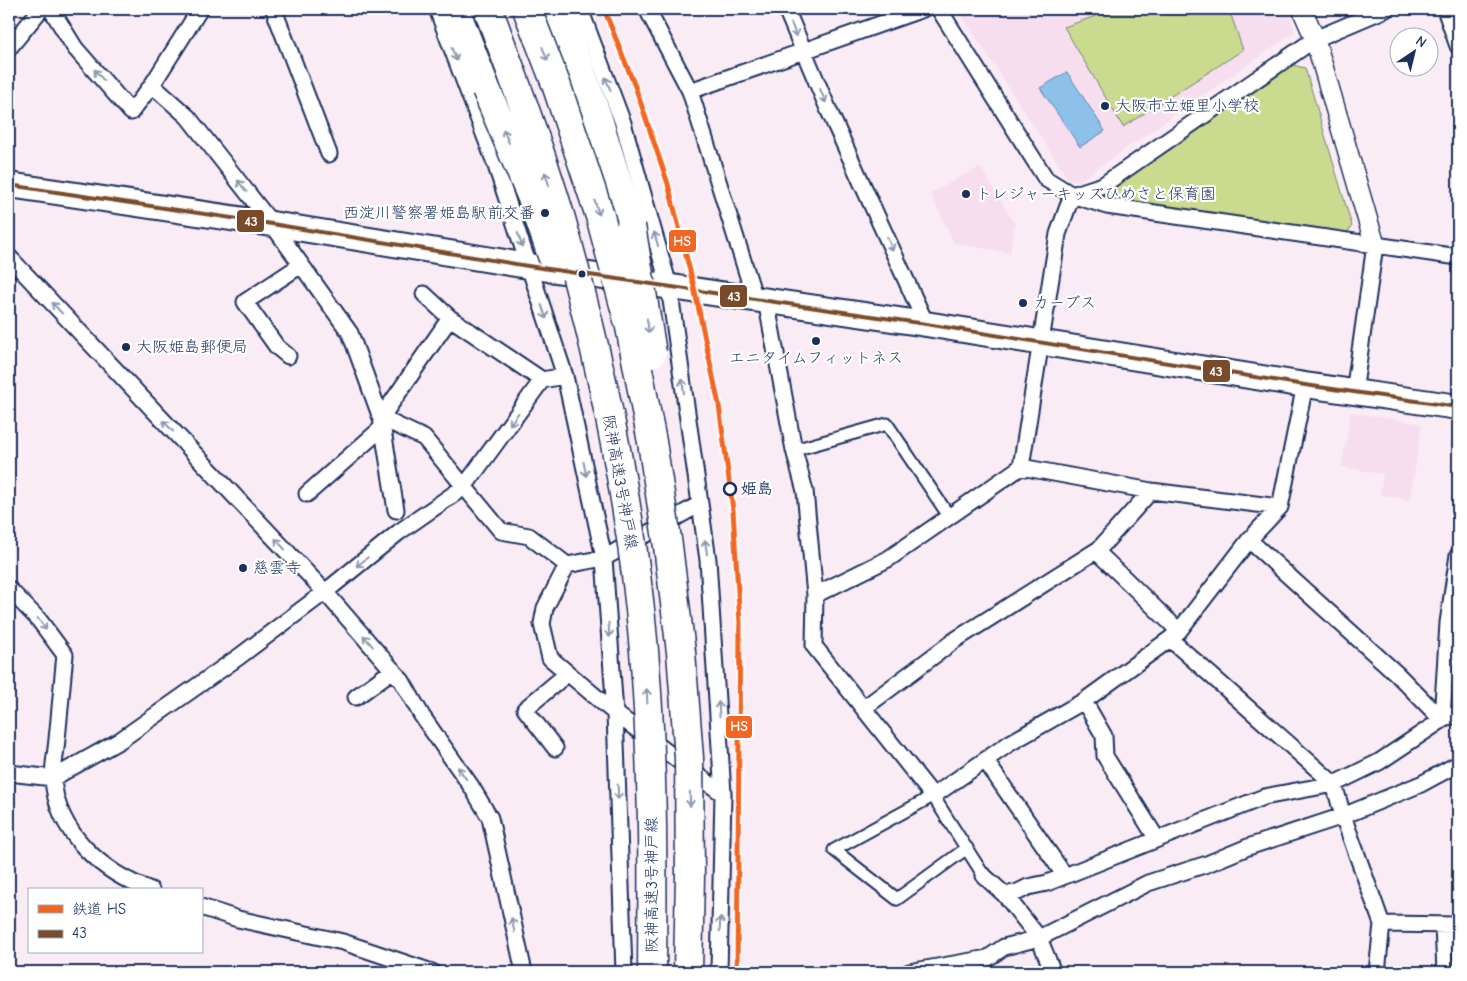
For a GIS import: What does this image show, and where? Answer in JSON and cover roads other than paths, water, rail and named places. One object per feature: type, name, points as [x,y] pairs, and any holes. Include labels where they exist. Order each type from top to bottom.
[{"type":"highway","points":[[455,9],[532,198],[579,333],[615,446]]},
{"type":"highway","name":"阪神高速3号神戸線","points":[[488,9],[519,92],[560,218],[591,334],[615,446],[633,554],[644,650],[650,755],[653,869],[652,972]]},
{"type":"highway","points":[[527,9],[556,84],[600,216],[630,327],[652,442],[668,546],[681,652],[689,758]]},
{"type":"highway","points":[[558,9],[597,116],[632,226],[662,420],[689,649],[691,694],[688,972]]},
{"type":"main road","points":[[9,185],[272,224],[528,266],[926,324],[1305,386],[1458,407]]},
{"type":"street","points":[[9,45],[41,9]]},
{"type":"street","points":[[51,9],[75,48],[132,112],[152,85],[200,9]]},
{"type":"street","points":[[278,9],[274,10],[330,154]]},
{"type":"street","points":[[436,9],[496,163],[565,376],[604,558],[616,713],[624,972]]},
{"type":"street","points":[[580,9],[623,123],[669,286],[708,560],[723,794],[719,972]]},
{"type":"street","points":[[646,9],[690,91],[761,300],[794,450],[805,491],[814,594],[814,646],[933,796],[984,876],[1005,895],[1039,938],[1053,972]]},
{"type":"street","points":[[786,9],[829,111],[926,324]]},
{"type":"street","points":[[690,91],[923,9]]},
{"type":"street","points":[[939,9],[1046,179],[1072,195],[1107,206],[1458,257]]},
{"type":"street","points":[[1302,9],[1314,39],[1375,245],[1354,393]]},
{"type":"street","points":[[1072,195],[1103,186],[1314,39],[1386,9]]},
{"type":"street","points":[[1445,9],[1458,46]]},
{"type":"street","points":[[152,85],[188,117],[272,224],[350,333],[382,422],[396,510]]},
{"type":"street","points":[[1021,467],[1058,234],[1072,195]]},
{"type":"street","points":[[9,257],[326,592],[402,681],[422,716],[471,786],[490,818],[524,972]]},
{"type":"street","points":[[288,356],[277,347],[245,302],[301,265]]},
{"type":"street","points":[[424,294],[450,318],[542,380],[565,376]]},
{"type":"street","points":[[307,494],[382,422],[450,318]]},
{"type":"street","points":[[9,773],[53,778],[119,741],[240,656],[326,592],[399,532],[464,487],[542,380]]},
{"type":"street","points":[[967,848],[897,899],[834,850],[933,796],[1010,743],[1084,701],[1174,635],[1249,540],[1280,507],[1305,386]]},
{"type":"street","points":[[382,422],[424,438],[501,531],[529,536],[568,565],[604,558],[700,504]]},
{"type":"street","points":[[794,450],[887,424],[949,516]]},
{"type":"street","points":[[814,594],[888,559],[1021,467],[1151,491],[1280,507]]},
{"type":"street","points":[[864,708],[955,640],[1096,551],[1151,491]]},
{"type":"street","points":[[1249,540],[1397,674],[1442,720]]},
{"type":"street","points":[[1096,551],[1174,635],[1334,784],[1343,816],[1382,924],[1377,972]]},
{"type":"street","points":[[1442,720],[1448,622],[1458,555]]},
{"type":"street","points":[[568,565],[545,608],[542,624],[550,658],[616,713],[723,794]]},
{"type":"street","points":[[9,589],[40,620],[65,655],[53,778],[60,810],[80,843],[106,867],[145,888]]},
{"type":"street","points":[[356,697],[393,670]]},
{"type":"street","points":[[555,748],[525,709],[568,672]]},
{"type":"street","points":[[1084,701],[1104,736],[1105,756],[1157,840]]},
{"type":"street","points":[[1005,895],[1028,887],[1047,884],[1264,797],[1334,784],[1379,762],[1442,720],[1458,713]]},
{"type":"street","points":[[985,760],[1065,876]]},
{"type":"street","points":[[908,972],[988,958],[1004,947],[1039,938],[1148,883],[1207,864],[1248,847],[1343,816],[1421,784],[1458,764]]},
{"type":"street","points":[[202,907],[238,919],[343,942],[432,972]]},
{"type":"street","points":[[1382,924],[1451,925],[1445,972]]},
{"type":"water","points":[[1067,72],[1105,131],[1080,147],[1040,88]]},
{"type":"rail line","name":"HS","points":[[604,9],[636,89],[668,184],[694,287],[719,405],[733,510],[740,624],[737,972]]},
{"type":"place","name":"大阪市立姫里小学校","points":[[1105,106]]},
{"type":"place","name":"トレジャーキッズひめさと保育園","points":[[966,194]]},
{"type":"place","name":"西淀川警察署姫島駅前交番","points":[[545,213]]},
{"type":"place","name":"カーブス","points":[[1023,303]]},
{"type":"place","name":"エニタイムフィットネス","points":[[816,341]]},
{"type":"place","name":"大阪姫島郵便局","points":[[126,347]]},
{"type":"place","name":"姫島","points":[[730,489]]},
{"type":"place","name":"慈雲寺","points":[[243,568]]}]
